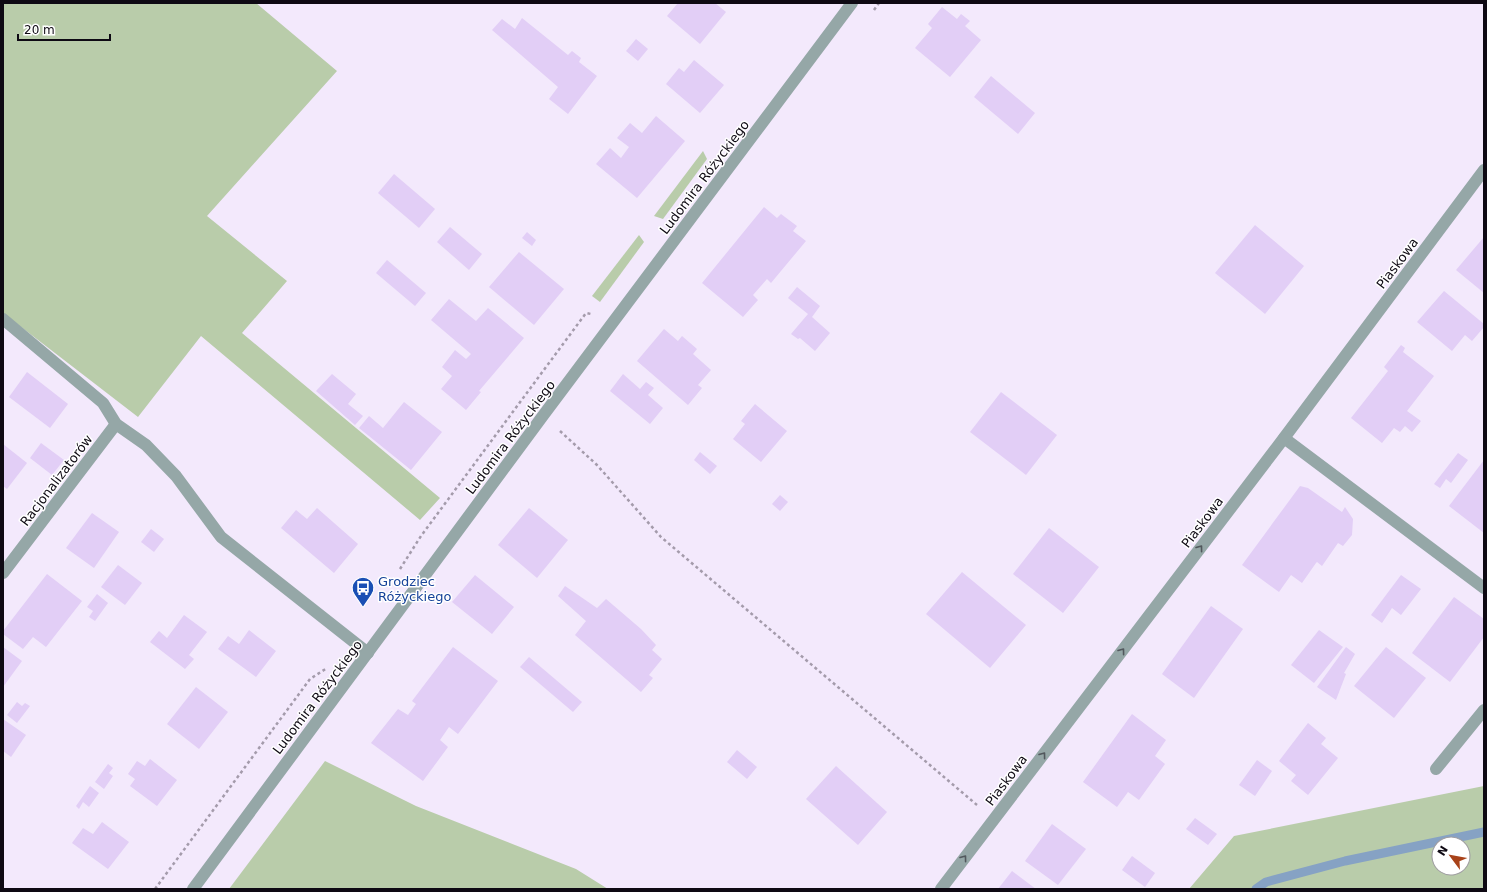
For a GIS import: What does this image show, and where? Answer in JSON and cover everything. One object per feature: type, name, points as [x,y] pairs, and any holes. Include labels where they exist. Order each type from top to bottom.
[{"type":"street","name":"Ludomira Różyckiego","points":[[193,889],[542,417],[852,3]]},
{"type":"street","name":"Piaskowa","points":[[941,889],[1284,438],[1484,170]]},
{"type":"street","points":[[3,319],[104,403],[116,424],[146,445],[176,476],[221,537],[368,653]]},
{"type":"street","name":"Racjonalizatorów","points":[[3,574],[116,424]]},
{"type":"street","points":[[1284,438],[1484,588]]},
{"type":"street","points":[[1436,769],[1484,710]]},
{"type":"path","points":[[542,417],[597,465],[661,538],[995,818]]},
{"type":"green space","points":[[3,3],[256,3],[337,71],[207,216],[287,281],[242,333],[440,498],[420,520],[201,336],[138,417],[3,313]]},
{"type":"green space","points":[[703,151],[707,159],[663,219],[654,216]]},
{"type":"green space","points":[[639,235],[644,242],[600,302],[592,296]]},
{"type":"green space","points":[[325,761],[416,806],[576,869],[608,889],[229,889]]},
{"type":"green space","points":[[1484,786],[1484,889],[1189,889],[1234,836]]},
{"type":"building","points":[[678,3],[715,3],[726,12],[700,44],[667,16]]},
{"type":"building","points":[[942,7],[957,19],[961,14],[970,21],[965,26],[981,40],[950,77],[915,48],[932,28],[928,24]]},
{"type":"building","points":[[522,18],[568,55],[572,51],[581,58],[579,62],[597,76],[568,114],[549,99],[558,87],[492,30],[502,19],[515,29]]},
{"type":"building","points":[[636,39],[648,49],[638,61],[626,51]]},
{"type":"building","points":[[694,60],[724,85],[700,113],[666,84],[679,68],[684,72]]},
{"type":"building","points":[[991,76],[1035,113],[1018,134],[974,97]]},
{"type":"building","points":[[656,116],[685,141],[637,198],[596,164],[610,148],[621,158],[629,147],[617,138],[630,123],[642,133]]},
{"type":"building","points":[[394,174],[435,209],[419,228],[378,193]]},
{"type":"building","points":[[764,207],[777,218],[781,214],[797,226],[793,231],[806,241],[771,283],[767,279],[753,295],[758,300],[743,317],[702,283]]},
{"type":"building","points":[[1255,225],[1304,266],[1265,314],[1215,273]]},
{"type":"building","points":[[450,227],[482,254],[469,270],[437,242]]},
{"type":"building","points":[[527,232],[536,240],[532,246],[522,238]]},
{"type":"building","points":[[1484,237],[1484,293],[1456,270]]},
{"type":"building","points":[[519,252],[564,289],[534,325],[489,287]]},
{"type":"building","points":[[387,260],[426,293],[415,306],[376,273]]},
{"type":"building","points":[[797,287],[820,306],[812,317],[830,333],[815,351],[800,338],[798,339],[791,334],[808,314],[788,298]]},
{"type":"building","points":[[1444,291],[1484,324],[1484,327],[1472,341],[1465,335],[1452,351],[1417,322]]},
{"type":"building","points":[[449,299],[476,321],[488,308],[524,338],[479,391],[481,392],[466,410],[441,389],[452,376],[442,367],[455,350],[466,359],[471,354],[431,320]]},
{"type":"building","points":[[664,329],[678,341],[682,336],[697,349],[693,354],[711,370],[698,385],[702,388],[688,405],[637,361]]},
{"type":"building","points":[[1401,345],[1405,348],[1403,352],[1434,376],[1407,411],[1421,421],[1412,432],[1405,426],[1400,432],[1394,428],[1382,443],[1351,418],[1388,371],[1384,367]]},
{"type":"building","points":[[27,372],[68,404],[50,428],[9,397]]},
{"type":"building","points":[[332,374],[356,394],[348,404],[363,416],[355,425],[316,391]]},
{"type":"building","points":[[623,374],[640,389],[646,382],[654,388],[648,395],[663,408],[650,424],[610,391]]},
{"type":"building","points":[[1001,392],[1057,435],[1026,475],[970,432]]},
{"type":"building","points":[[404,402],[442,432],[411,470],[359,428],[369,416],[383,428]]},
{"type":"building","points":[[755,404],[787,431],[761,462],[733,439],[745,424],[741,421]]},
{"type":"building","points":[[41,443],[64,460],[52,475],[30,458]]},
{"type":"building","points":[[3,444],[27,463],[7,489],[3,486]]},
{"type":"building","points":[[700,452],[717,466],[710,474],[694,460]]},
{"type":"building","points":[[1458,453],[1468,460],[1451,483],[1446,479],[1440,488],[1434,484]]},
{"type":"building","points":[[1484,460],[1484,533],[1449,506]]},
{"type":"building","points":[[1300,486],[1308,488],[1342,512],[1345,507],[1353,519],[1352,535],[1343,546],[1338,543],[1322,566],[1317,562],[1302,583],[1291,575],[1279,592],[1242,565]]},
{"type":"building","points":[[780,495],[788,502],[780,511],[772,504]]},
{"type":"building","points":[[317,508],[358,544],[334,573],[281,528],[296,510],[307,519]]},
{"type":"building","points":[[529,508],[568,540],[537,578],[498,545]]},
{"type":"building","points":[[92,513],[119,532],[94,568],[66,548]]},
{"type":"building","points":[[1049,528],[1099,567],[1063,613],[1013,574]]},
{"type":"building","points":[[151,529],[164,539],[154,552],[141,542]]},
{"type":"building","points":[[118,565],[142,583],[125,605],[101,587]]},
{"type":"building","points":[[962,572],[1026,625],[990,668],[926,614]]},
{"type":"building","points":[[47,574],[82,601],[46,647],[33,637],[23,649],[3,634],[3,631]]},
{"type":"building","points":[[475,575],[514,607],[492,634],[452,602]]},
{"type":"building","points":[[1401,575],[1421,589],[1401,615],[1392,608],[1382,623],[1371,615]]},
{"type":"building","points":[[565,586],[597,608],[606,599],[641,629],[656,645],[652,650],[662,659],[649,675],[653,678],[641,692],[575,635],[586,621],[558,596]]},
{"type":"building","points":[[97,594],[108,603],[95,621],[89,617],[93,611],[87,607]]},
{"type":"building","points":[[1454,597],[1484,619],[1484,637],[1450,682],[1412,653]]},
{"type":"building","points":[[1211,606],[1243,629],[1194,698],[1162,674]]},
{"type":"building","points":[[184,615],[207,632],[189,655],[194,659],[185,669],[150,642],[159,631],[167,638]]},
{"type":"building","points":[[249,630],[276,651],[256,677],[218,649],[228,636],[239,644]]},
{"type":"building","points":[[1319,630],[1343,647],[1314,683],[1291,665]]},
{"type":"building","points":[[3,647],[22,661],[3,687]]},
{"type":"building","points":[[453,647],[498,681],[458,734],[449,727],[440,740],[448,747],[423,781],[371,743],[398,709],[408,715],[416,704],[412,701]]},
{"type":"building","points":[[1346,647],[1355,654],[1344,673],[1346,674],[1336,700],[1317,687]]},
{"type":"building","points":[[1386,647],[1426,678],[1394,718],[1354,686]]},
{"type":"building","points":[[529,657],[582,702],[573,712],[520,667]]},
{"type":"building","points":[[196,687],[228,712],[199,749],[167,724]]},
{"type":"building","points":[[17,702],[22,706],[25,703],[30,706],[17,723],[7,715]]},
{"type":"building","points":[[1132,714],[1166,740],[1155,756],[1165,764],[1139,800],[1128,792],[1117,807],[1083,782]]},
{"type":"building","points":[[3,719],[26,735],[11,757],[3,751]]},
{"type":"building","points":[[1308,723],[1326,738],[1321,744],[1338,758],[1308,795],[1291,781],[1296,775],[1279,761]]},
{"type":"building","points":[[737,750],[757,767],[747,779],[727,762]]},
{"type":"building","points":[[150,759],[177,780],[157,806],[130,786],[135,779],[128,774],[137,761],[145,766]]},
{"type":"building","points":[[1257,760],[1272,771],[1255,796],[1239,785]]},
{"type":"building","points":[[108,764],[113,768],[109,773],[113,776],[104,789],[95,782]]},
{"type":"building","points":[[836,766],[887,812],[858,845],[806,799]]},
{"type":"building","points":[[90,786],[99,793],[89,807],[83,802],[79,809],[76,806]]},
{"type":"building","points":[[1195,818],[1217,834],[1208,845],[1186,829]]},
{"type":"building","points":[[102,822],[129,842],[108,869],[72,843],[83,828],[93,834]]},
{"type":"building","points":[[1052,824],[1086,849],[1058,885],[1025,861]]},
{"type":"building","points":[[1132,856],[1155,873],[1145,887],[1122,870]]},
{"type":"building","points":[[1012,871],[1036,889],[998,889]]},
{"type":"waterway","points":[[1256,889],[1266,882],[1345,861],[1484,832]]},
{"type":"place","name":"Grodziec Różyckiego","points":[[363,608]]}]
